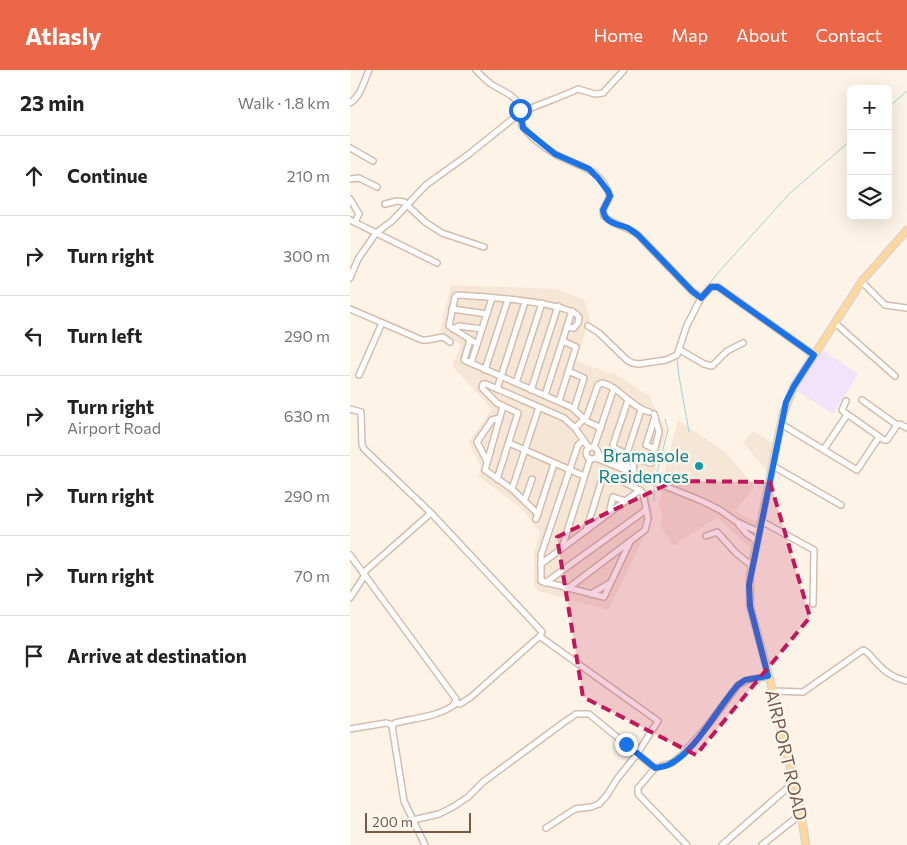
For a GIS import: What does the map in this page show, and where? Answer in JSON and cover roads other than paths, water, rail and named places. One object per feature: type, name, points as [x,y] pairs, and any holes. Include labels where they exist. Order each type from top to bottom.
[{"type":"main road","name":"AIRPORT ROAD","points":[[806,845],[801,814],[750,606],[749,585],[752,566],[786,402],[794,386],[862,282],[907,230]]},
{"type":"street","points":[[350,109],[351,103],[360,92],[369,70]]},
{"type":"street","points":[[350,278],[358,259],[376,232],[392,221],[426,185],[470,154],[520,113],[542,102],[566,96],[578,89],[595,94],[603,93],[624,70]]},
{"type":"street","points":[[477,72],[490,83],[514,97],[520,106],[523,128],[550,151],[589,169],[596,175],[610,196],[603,210],[606,218],[615,224],[630,229],[638,235],[701,298]]},
{"type":"street","points":[[350,148],[373,161]]},
{"type":"street","points":[[350,179],[359,178],[377,187]]},
{"type":"street","points":[[350,199],[359,214],[352,221],[436,263]]},
{"type":"street","points":[[385,204],[397,201],[407,204],[425,222],[442,233],[484,247]]},
{"type":"street","points":[[862,282],[885,305],[907,308]]},
{"type":"street","points":[[588,326],[599,333],[632,363],[639,364],[673,358],[680,350],[687,325],[701,298],[711,287],[718,287],[814,355]]},
{"type":"street","points":[[477,344],[448,325],[458,295],[558,306],[577,314],[579,321],[574,328],[567,326]]},
{"type":"street","points":[[471,364],[492,298]]},
{"type":"street","points":[[485,370],[508,299]]},
{"type":"street","points":[[496,389],[525,302]]},
{"type":"street","points":[[516,383],[542,303]]},
{"type":"street","points":[[531,390],[558,306]]},
{"type":"street","points":[[452,309],[487,314]]},
{"type":"street","points":[[350,310],[425,340],[440,337],[450,342]]},
{"type":"street","points":[[545,395],[572,311]]},
{"type":"street","points":[[360,375],[382,323]]},
{"type":"street","points":[[835,323],[895,376]]},
{"type":"street","points":[[452,329],[459,326],[482,329]]},
{"type":"street","points":[[470,340],[464,360],[558,401],[574,409],[585,419],[601,428]]},
{"type":"street","points":[[558,401],[576,347],[563,341]]},
{"type":"street","points":[[680,350],[704,364],[712,366],[727,351],[744,343]]},
{"type":"street","points":[[568,371],[584,378],[574,409]]},
{"type":"street","points":[[498,479],[518,413],[493,400],[482,386],[486,384],[564,418],[584,440],[597,449],[595,457],[584,476],[562,548]]},
{"type":"street","points":[[575,428],[585,419],[599,384],[608,384],[641,410],[653,414]]},
{"type":"street","points":[[614,388],[601,428],[592,447],[586,454],[632,468],[644,477]]},
{"type":"street","points":[[628,400],[613,445],[614,448],[629,455],[641,410]]},
{"type":"street","points":[[862,400],[897,425],[900,424],[907,428]]},
{"type":"street","points":[[846,401],[842,409],[880,437],[887,440],[897,425]]},
{"type":"street","points":[[503,406],[485,470],[525,500],[537,516],[554,464]]},
{"type":"street","points":[[512,489],[539,407]]},
{"type":"street","points":[[350,409],[361,412],[362,445],[364,449],[431,512],[542,633],[462,703],[456,703],[452,707],[436,713],[393,725],[386,724],[350,729]]},
{"type":"street","points":[[653,414],[646,444],[655,449]]},
{"type":"street","points":[[632,468],[636,459],[650,464],[659,432],[653,414]]},
{"type":"street","points":[[824,449],[847,414]]},
{"type":"street","points":[[487,461],[477,442],[492,420],[500,418]]},
{"type":"street","points":[[781,424],[857,470],[880,437]]},
{"type":"street","points":[[584,440],[578,445],[544,546],[541,581],[604,597],[630,542]]},
{"type":"street","points":[[509,443],[584,476]]},
{"type":"street","points":[[615,463],[707,504],[737,522],[759,532]]},
{"type":"street","points":[[772,466],[841,506]]},
{"type":"street","points":[[567,588],[630,542],[646,527],[648,521],[644,494],[640,490],[603,476],[586,530]]},
{"type":"street","points":[[525,500],[532,479]]},
{"type":"street","points":[[541,564],[640,490]]},
{"type":"street","points":[[609,513],[613,497],[625,501]]},
{"type":"street","points":[[545,583],[646,510]]},
{"type":"street","points":[[350,598],[364,574],[431,512]]},
{"type":"street","points":[[761,521],[814,550],[813,604]]},
{"type":"street","points":[[737,522],[747,534],[757,541]]},
{"type":"street","points":[[706,536],[715,531],[717,532],[752,566]]},
{"type":"street","points":[[350,555],[455,698],[456,703]]},
{"type":"street","points":[[591,594],[611,582]]},
{"type":"street","points":[[540,636],[658,721],[608,795],[599,804],[591,808],[575,809],[546,828]]},
{"type":"street","points":[[772,691],[803,692],[863,650],[887,674],[907,681]]},
{"type":"street","points":[[687,845],[637,792],[639,786],[653,767],[672,763],[683,754],[738,685],[745,680],[768,676]]},
{"type":"street","points":[[413,820],[439,814],[458,804],[538,740],[580,713],[589,714],[653,767]]},
{"type":"street","points":[[393,725],[393,744],[404,801],[425,845]]},
{"type":"street","points":[[722,845],[793,783]]},
{"type":"street","points":[[762,845],[801,814]]},
{"type":"waterway","points":[[892,104],[907,91]]},
{"type":"waterway","points":[[703,292],[789,194],[847,143]]},
{"type":"waterway","points":[[689,316],[695,304]]},
{"type":"waterway","points":[[677,359],[689,432]]},
{"type":"waterway","points":[[655,480],[668,430],[665,419]]},
{"type":"waterway","points":[[654,484],[654,501]]},
{"type":"place","name":"Bramasole Residences","points":[[699,466]]}]
